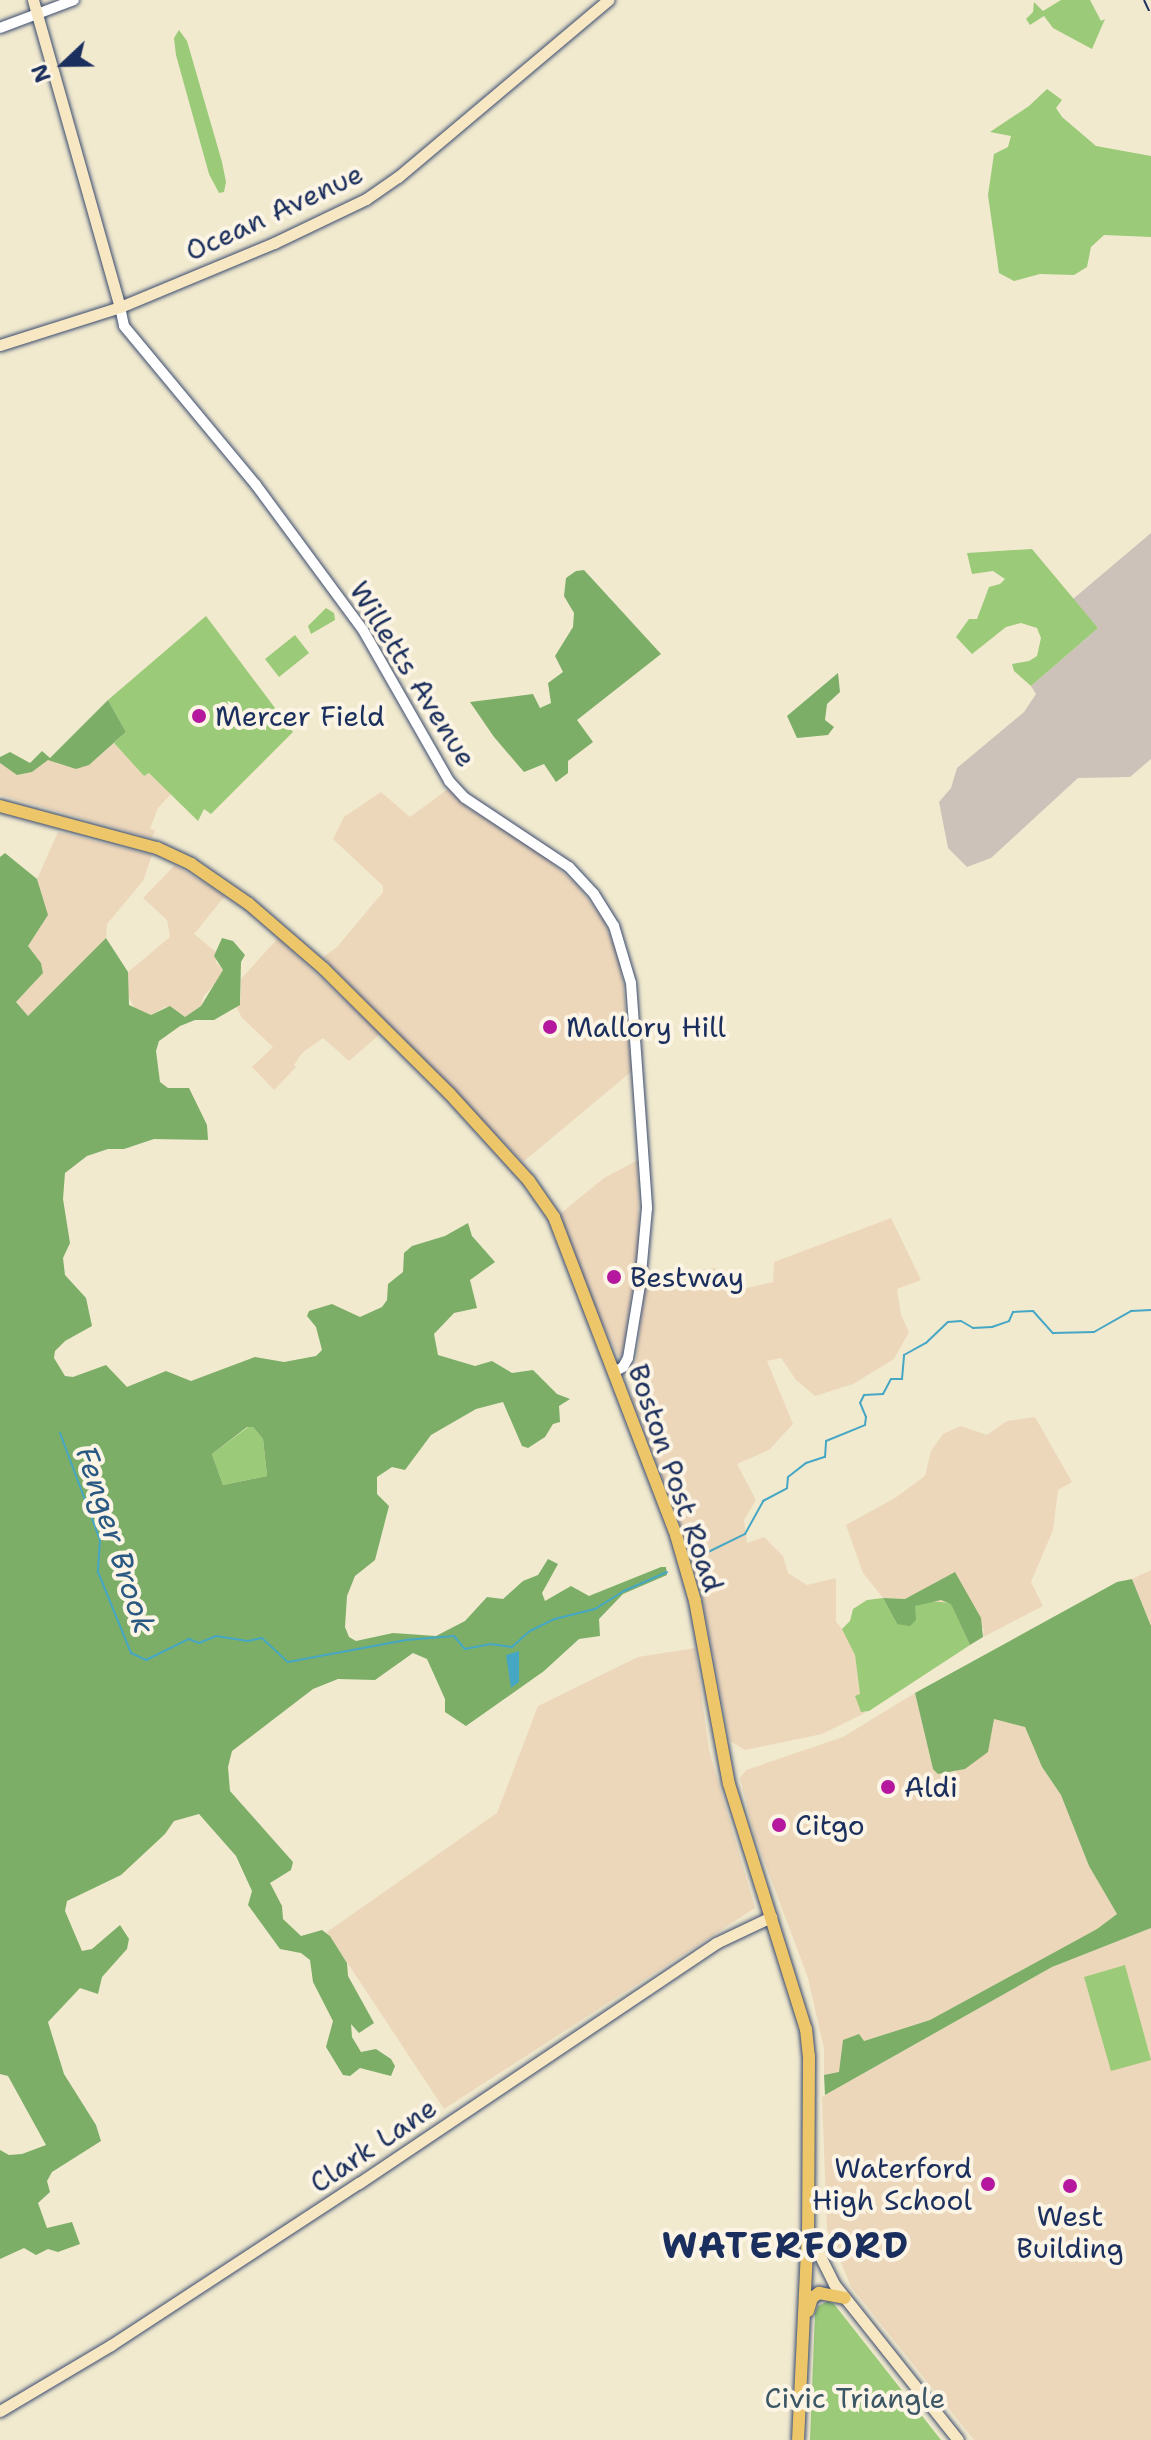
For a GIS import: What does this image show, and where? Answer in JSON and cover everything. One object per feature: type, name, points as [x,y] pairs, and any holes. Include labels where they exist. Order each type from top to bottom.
[{"type":"main road","name":"Willetts Avenue","points":[[33,0],[120,307]]},
{"type":"main road","name":"Ocean Avenue","points":[[0,345],[120,307],[274,243],[366,199],[408,168],[608,0]]},
{"type":"main road","name":"Boston Post Road","points":[[0,806],[157,848],[214,879],[291,938],[449,1093],[521,1171],[554,1217],[676,1535],[692,1593],[724,1764],[802,2013],[809,2056],[808,2229],[798,2440]]},
{"type":"main road","name":"Clark Lane","points":[[0,2411],[220,2274],[716,1943],[771,1917]]},
{"type":"main road","points":[[808,2229],[826,2270],[845,2298],[958,2440]]},
{"type":"main road","points":[[801,2332],[815,2294],[831,2292],[845,2298]]},
{"type":"street","points":[[0,28],[74,0]]},
{"type":"street","name":"Willetts Avenue","points":[[120,307],[124,326],[256,485],[363,630],[449,781],[465,798],[569,867],[594,894],[614,926],[631,983],[647,1208],[630,1347],[626,1363],[614,1372]]},
{"type":"shaded area","points":[[1151,533],[1151,759],[1130,777],[1078,778],[991,858],[967,867],[948,848],[939,802],[951,788],[957,768],[1024,712],[1036,694],[1031,686],[1098,628],[1073,599]]},
{"type":"shaded area","points":[[114,743],[144,776],[149,773],[171,794],[158,808],[150,829],[155,830],[152,838],[0,795],[0,763],[18,775],[32,772],[50,758],[89,765]]},
{"type":"shaded area","points":[[448,789],[468,808],[538,851],[577,885],[604,920],[621,964],[632,1071],[523,1162],[323,957],[337,947],[383,892],[383,886],[333,839],[344,817],[381,792],[410,817]]},
{"type":"shaded area","points":[[58,832],[152,855],[143,881],[107,924],[106,938],[28,1016],[16,1002],[43,973],[41,963],[28,946],[41,926],[44,904],[37,879]]},
{"type":"shaded area","points":[[175,865],[225,896],[194,934],[216,952],[216,962],[223,970],[203,997],[201,1006],[185,1017],[165,1007],[151,1015],[134,1008],[127,992],[128,972],[170,937],[167,920],[143,898]]},
{"type":"shaded area","points":[[278,938],[380,1034],[349,1061],[323,1038],[302,1053],[294,1065],[296,1067],[274,1090],[252,1067],[273,1047],[242,1018],[236,1006],[241,999],[241,979]]},
{"type":"shaded area","points":[[638,1160],[639,1245],[623,1354],[618,1356],[595,1308],[560,1214],[604,1178]]},
{"type":"shaded area","points":[[891,1218],[921,1280],[897,1289],[901,1315],[909,1332],[894,1359],[853,1384],[815,1396],[796,1380],[781,1358],[767,1361],[793,1424],[769,1450],[737,1464],[756,1500],[744,1520],[747,1543],[764,1537],[783,1556],[788,1573],[807,1585],[836,1578],[836,1622],[845,1632],[855,1655],[865,1713],[822,1734],[745,1750],[730,1741],[702,1598],[680,1524],[632,1398],[646,1277],[715,1268],[728,1290],[773,1282],[774,1262]]},
{"type":"shaded area","points":[[1035,1417],[1072,1482],[1058,1490],[1053,1530],[1031,1582],[1043,1606],[983,1637],[984,1629],[905,1599],[883,1598],[863,1573],[846,1525],[895,1498],[925,1476],[931,1451],[943,1434],[961,1426],[987,1435],[1007,1421]]},
{"type":"shaded area","points":[[1151,1570],[1151,1626],[1132,1579]]},
{"type":"shaded area","points":[[695,1648],[709,1750],[755,1908],[444,2109],[327,1932],[497,1813],[538,1706],[638,1657]]},
{"type":"shaded area","points":[[915,1693],[933,1769],[955,1773],[994,1719],[1025,1727],[1042,1767],[1061,1795],[1089,1866],[1117,1914],[1097,1929],[930,2020],[863,2041],[858,2034],[839,2073],[824,2075],[824,2049],[808,1978],[754,1834],[740,1778],[746,1770],[843,1737]]},
{"type":"shaded area","name":"Waterford High School","points":[[1151,1928],[1151,2440],[974,2440],[851,2287],[827,2229],[822,2097],[1052,1967]]},
{"type":"green space","points":[[1061,0],[1090,0],[1101,21],[1105,19],[1092,49],[1053,28],[1044,16],[1030,25],[1026,19],[1033,12],[1034,2],[1043,11]]},
{"type":"green space","points":[[179,30],[187,41],[222,162],[226,182],[224,192],[219,193],[209,174],[176,55],[174,38]]},
{"type":"green space","points":[[1047,89],[1062,100],[1056,108],[1062,117],[1096,146],[1151,156],[1151,237],[1104,235],[1091,247],[1087,267],[1074,275],[1040,274],[1014,281],[999,273],[988,195],[994,154],[1008,147],[1011,136],[990,132],[1029,106]]},
{"type":"green space","points":[[1032,549],[1098,628],[1031,686],[1014,671],[1012,664],[1037,656],[1041,638],[1037,628],[1021,623],[1006,627],[972,654],[956,637],[969,619],[977,619],[989,587],[1005,579],[993,571],[972,574],[967,553]]},
{"type":"green space","points":[[584,570],[661,654],[577,720],[593,742],[568,761],[568,773],[556,782],[544,764],[524,772],[470,702],[533,694],[540,708],[551,703],[548,683],[563,672],[555,656],[573,627],[574,613],[564,596],[566,578]]},
{"type":"green space","points":[[326,608],[334,613],[335,620],[311,634],[308,626]]},
{"type":"green space","name":"Mercer Field","points":[[206,616],[293,732],[211,814],[204,809],[198,821],[149,773],[144,776],[114,743],[126,732],[108,700]]},
{"type":"green space","points":[[295,635],[309,653],[279,677],[265,659]]},
{"type":"green space","points":[[838,673],[840,692],[827,704],[825,720],[834,727],[828,735],[797,738],[787,716]]},
{"type":"green space","points":[[108,700],[126,732],[89,765],[76,769],[48,760],[32,772],[17,775],[0,763],[0,757],[10,752],[30,763],[42,751],[50,758]]},
{"type":"green space","points":[[5,853],[37,879],[48,915],[28,946],[41,963],[43,973],[16,1002],[28,1016],[106,938],[128,972],[129,1005],[151,1015],[170,1006],[185,1017],[201,1006],[223,970],[214,956],[222,938],[233,941],[245,955],[241,962],[240,1005],[214,1020],[195,1020],[180,1026],[159,1041],[156,1051],[160,1082],[168,1088],[189,1088],[207,1125],[208,1140],[154,1139],[124,1149],[108,1149],[87,1156],[65,1173],[63,1199],[70,1243],[63,1258],[65,1275],[86,1298],[92,1326],[65,1341],[55,1351],[54,1358],[65,1376],[73,1377],[106,1365],[127,1387],[166,1371],[191,1381],[255,1357],[284,1362],[316,1356],[322,1350],[316,1327],[307,1316],[309,1311],[332,1304],[360,1317],[382,1307],[387,1300],[388,1284],[403,1272],[404,1253],[412,1246],[445,1236],[468,1223],[472,1236],[495,1262],[470,1280],[477,1308],[454,1313],[434,1334],[438,1355],[475,1366],[492,1361],[512,1373],[533,1370],[557,1394],[570,1399],[559,1406],[560,1422],[553,1424],[545,1437],[528,1448],[522,1446],[503,1402],[476,1409],[431,1435],[405,1470],[392,1467],[377,1477],[377,1494],[389,1506],[375,1560],[355,1576],[347,1596],[345,1627],[349,1637],[356,1641],[393,1633],[436,1636],[465,1621],[487,1597],[503,1599],[523,1581],[538,1575],[548,1559],[558,1564],[542,1593],[545,1601],[571,1586],[589,1596],[661,1567],[666,1567],[667,1575],[623,1594],[599,1619],[600,1636],[579,1639],[544,1671],[466,1726],[445,1712],[445,1699],[427,1659],[413,1653],[375,1680],[338,1679],[313,1689],[232,1751],[228,1767],[230,1791],[293,1862],[291,1870],[270,1883],[282,1906],[283,1919],[301,1936],[322,1930],[330,1936],[347,1963],[348,1976],[374,2023],[359,2033],[351,2024],[352,2037],[361,2052],[376,2049],[391,2059],[395,2066],[391,2076],[360,2068],[350,2076],[343,2075],[326,2047],[333,2021],[313,1982],[310,1960],[301,1953],[280,1949],[248,1905],[252,1891],[236,1856],[199,1814],[174,1821],[165,1834],[121,1875],[67,1901],[65,1911],[82,1951],[92,1949],[120,1925],[129,1939],[127,1949],[102,1977],[98,1994],[80,1988],[48,2022],[64,2074],[96,2125],[101,2141],[52,2172],[47,2181],[50,2192],[38,2203],[47,2228],[72,2222],[80,2244],[58,2252],[48,2249],[36,2255],[24,2248],[0,2259],[0,2150],[9,2155],[22,2154],[46,2145],[8,2076],[0,2074],[0,857]],"holes":[[[247,1427],[253,1427],[263,1439],[267,1476],[223,1485],[212,1454]]]},
{"type":"green space","points":[[248,1427],[253,1427],[263,1439],[267,1476],[223,1485],[212,1454]]},
{"type":"green space","points":[[955,1572],[981,1618],[983,1637],[970,1645],[951,1604],[941,1600],[915,1606],[916,1620],[910,1626],[897,1624],[883,1598],[905,1599]]},
{"type":"green space","points":[[1132,1579],[1151,1626],[1151,1928],[1052,1967],[825,2095],[824,2075],[839,2072],[843,2040],[859,2034],[864,2041],[930,2020],[1097,1929],[1117,1914],[1089,1866],[1061,1795],[1042,1767],[1025,1727],[994,1719],[988,1752],[965,1769],[938,1774],[933,1769],[915,1693],[1117,1582]]},
{"type":"green space","points":[[883,1598],[897,1624],[915,1606],[928,1601],[951,1603],[970,1645],[869,1711],[861,1712],[855,1696],[860,1694],[855,1655],[842,1629],[850,1621],[853,1609],[867,1600]]},
{"type":"green space","points":[[1125,1965],[1151,2060],[1111,2071],[1084,1977]]},
{"type":"green space","name":"Civic Triangle","points":[[828,2301],[834,2304],[941,2440],[810,2440],[815,2313],[818,2306]]},
{"type":"water","points":[[519,1651],[519,1682],[511,1688],[506,1655]]},
{"type":"waterway","name":"Fenger Brook","points":[[702,1555],[745,1534],[763,1501],[787,1488],[788,1477],[806,1463],[825,1457],[826,1441],[865,1425],[866,1417],[860,1403],[864,1395],[883,1394],[891,1379],[902,1379],[904,1355],[926,1343],[948,1322],[961,1321],[973,1328],[992,1327],[1009,1321],[1013,1312],[1033,1311],[1053,1333],[1094,1332],[1131,1311],[1151,1310]]},
{"type":"waterway","name":"Fenger Brook","points":[[60,1433],[100,1540],[98,1572],[131,1653],[146,1660],[189,1639],[199,1643],[216,1636],[248,1641],[262,1638],[288,1662],[406,1640],[454,1636],[465,1649],[490,1644],[512,1647],[530,1631],[555,1619],[595,1609],[624,1591],[667,1572]]},
{"type":"railway","points":[[1144,0],[1151,15]]},
{"type":"place","name":"Mercer Field","points":[[199,716]]},
{"type":"place","name":"Mallory Hill","points":[[550,1027]]},
{"type":"place","name":"Bestway","points":[[614,1277]]},
{"type":"place","name":"Aldi","points":[[888,1787]]},
{"type":"place","name":"Citgo","points":[[779,1825]]},
{"type":"place","name":"Waterford High School","points":[[988,2184]]},
{"type":"place","name":"West Building","points":[[1070,2186]]},
{"type":"district","name":"WATERFORD","points":[[786,2246]]}]
